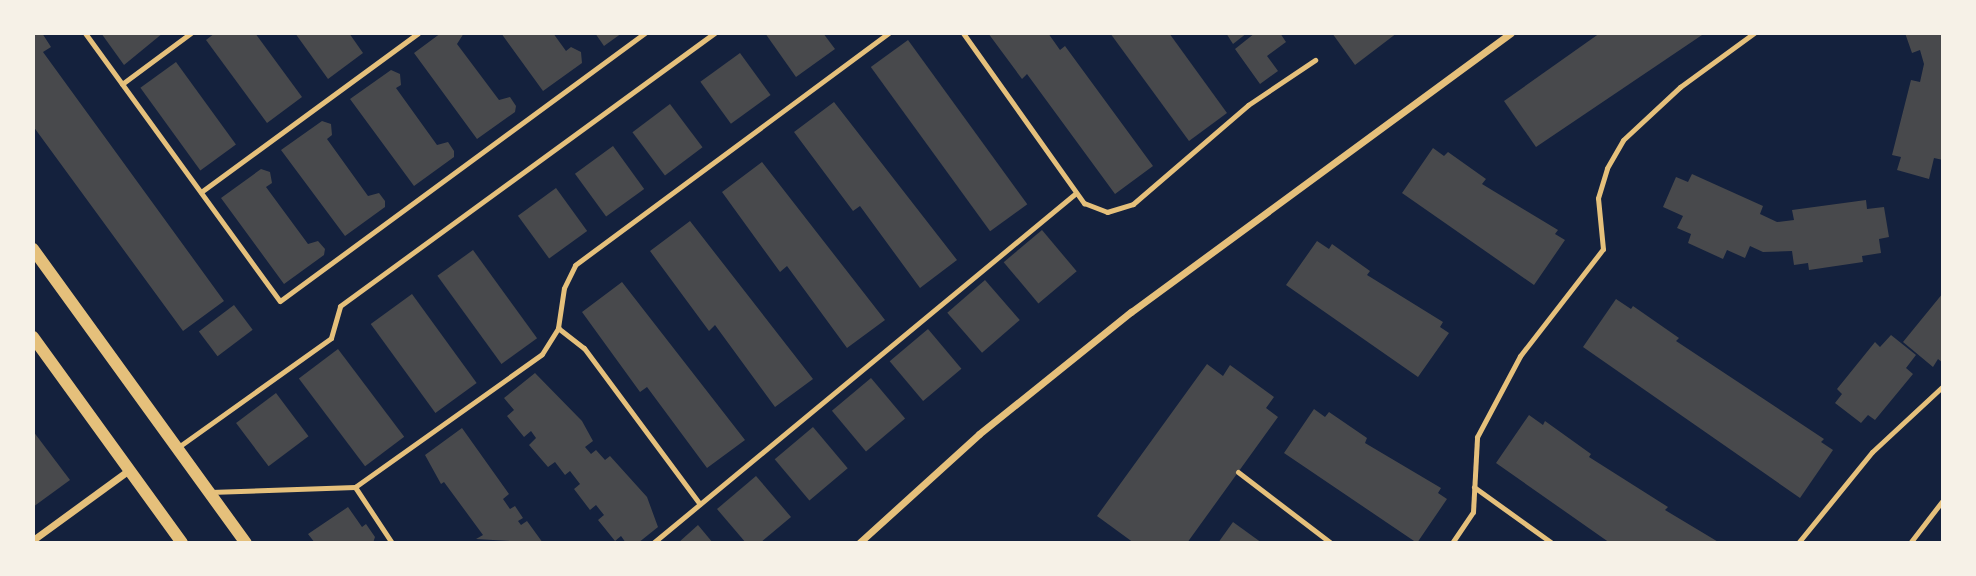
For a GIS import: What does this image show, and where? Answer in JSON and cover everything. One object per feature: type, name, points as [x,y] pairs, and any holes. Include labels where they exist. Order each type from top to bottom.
[{"type":"street","points":[[859,543],[979,434],[1131,312],[1511,33]]},
{"type":"street","points":[[33,249],[246,543]]},
{"type":"street","points":[[33,337],[182,543]]},
{"type":"street","points":[[33,540],[130,470]]},
{"type":"lane","points":[[85,33],[280,301],[645,33]]},
{"type":"lane","points":[[122,84],[191,33]]},
{"type":"lane","points":[[201,192],[418,33]]},
{"type":"lane","points":[[177,448],[331,338],[340,306],[715,33]]},
{"type":"lane","points":[[210,492],[355,487],[542,354],[558,328],[564,288],[575,265],[888,33]]},
{"type":"lane","points":[[963,33],[1076,193],[1095,209],[1125,209],[1248,105],[1315,60]]},
{"type":"lane","points":[[1452,543],[1473,512],[1477,437],[1483,425],[1520,356],[1602,249],[1598,198],[1607,169],[1623,140],[1680,88],[1754,33]]},
{"type":"lane","points":[[653,543],[1076,193]]},
{"type":"lane","points":[[558,328],[584,348],[700,504]]},
{"type":"lane","points":[[1798,543],[1872,452],[1943,386]]},
{"type":"lane","points":[[1238,472],[1331,543]]},
{"type":"lane","points":[[355,487],[392,543]]},
{"type":"lane","points":[[1474,487],[1552,543]]},
{"type":"lane","points":[[1910,543],[1943,500]]},
{"type":"building","points":[[33,33],[42,33],[51,47],[43,52],[224,301],[183,331],[33,126]]},
{"type":"building","points":[[101,33],[163,33],[124,65]]},
{"type":"building","points":[[215,33],[255,33],[302,97],[267,123],[206,40]]},
{"type":"building","points":[[295,33],[349,33],[363,53],[328,79]]},
{"type":"building","points":[[441,33],[464,33],[457,44],[499,100],[510,97],[516,106],[515,112],[477,139],[414,53]]},
{"type":"building","points":[[501,33],[553,33],[566,51],[571,47],[581,52],[582,63],[543,91]]},
{"type":"building","points":[[595,33],[622,33],[604,46]]},
{"type":"building","points":[[765,33],[823,33],[835,49],[796,77]]},
{"type":"building","points":[[988,33],[1048,33],[1060,50],[1065,46],[1153,166],[1115,194],[1027,74],[1022,79]]},
{"type":"building","points":[[1110,33],[1169,33],[1227,113],[1189,141]]},
{"type":"building","points":[[1226,33],[1247,33],[1233,44]]},
{"type":"building","points":[[1255,33],[1280,33],[1286,42],[1267,56],[1278,71],[1260,84],[1235,49]]},
{"type":"building","points":[[1332,33],[1397,33],[1355,65]]},
{"type":"building","points":[[1600,33],[1705,33],[1536,147],[1504,101]]},
{"type":"building","points":[[1905,33],[1943,33],[1943,160],[1934,158],[1929,179],[1897,170],[1901,157],[1892,155],[1911,80],[1920,82],[1924,64],[1920,50],[1912,53]]},
{"type":"building","points":[[908,40],[1027,204],[990,231],[871,67]]},
{"type":"building","points":[[740,53],[771,95],[731,124],[700,82]]},
{"type":"building","points":[[176,62],[236,145],[200,170],[140,88]]},
{"type":"building","points":[[391,70],[400,74],[401,85],[396,88],[437,145],[448,142],[454,151],[454,157],[414,186],[350,99]]},
{"type":"building","points":[[834,102],[957,260],[920,288],[860,206],[853,211],[794,132]]},
{"type":"building","points":[[670,104],[702,147],[665,175],[632,132]]},
{"type":"building","points":[[322,121],[331,124],[332,135],[327,139],[368,196],[379,193],[385,201],[385,207],[345,236],[281,150]]},
{"type":"building","points":[[613,146],[644,189],[606,217],[575,174]]},
{"type":"building","points":[[1433,148],[1444,156],[1448,152],[1486,179],[1482,184],[1558,230],[1555,234],[1565,240],[1534,285],[1402,193]]},
{"type":"building","points":[[762,162],[885,320],[847,348],[787,266],[780,272],[722,192]]},
{"type":"building","points":[[261,169],[270,172],[272,183],[266,187],[308,244],[318,241],[325,249],[324,255],[284,284],[221,198]]},
{"type":"building","points":[[1692,174],[1763,206],[1760,214],[1777,222],[1794,220],[1792,210],[1866,200],[1867,209],[1884,207],[1889,237],[1879,239],[1881,253],[1862,256],[1863,262],[1809,270],[1808,263],[1794,265],[1792,251],[1763,252],[1750,246],[1745,258],[1727,250],[1723,259],[1688,243],[1691,234],[1677,228],[1683,216],[1663,207],[1676,177],[1688,182]]},
{"type":"building","points":[[556,188],[587,231],[549,259],[518,216]]},
{"type":"building","points":[[690,221],[813,379],[775,407],[715,325],[709,331],[650,251]]},
{"type":"building","points":[[1042,230],[1077,271],[1038,304],[1004,262]]},
{"type":"building","points":[[1317,241],[1329,249],[1332,244],[1370,271],[1367,275],[1443,322],[1440,327],[1449,333],[1418,377],[1286,285]]},
{"type":"building","points":[[473,250],[537,338],[501,364],[437,276]]},
{"type":"building","points":[[985,280],[1020,320],[982,353],[947,313]]},
{"type":"building","points":[[622,282],[745,440],[707,468],[647,387],[640,392],[582,312]]},
{"type":"building","points":[[1943,293],[1943,363],[1938,359],[1933,367],[1903,342]]},
{"type":"building","points":[[412,294],[477,383],[435,413],[371,324]]},
{"type":"building","points":[[1616,299],[1631,309],[1633,306],[1679,338],[1676,341],[1824,439],[1821,442],[1833,450],[1800,498],[1583,347]]},
{"type":"building","points":[[234,305],[253,330],[218,356],[199,331]]},
{"type":"building","points":[[928,329],[961,369],[923,401],[890,361]]},
{"type":"building","points":[[1891,335],[1916,355],[1906,368],[1913,374],[1875,420],[1868,415],[1861,423],[1835,403],[1842,394],[1837,389],[1875,342],[1880,347]]},
{"type":"building","points":[[338,349],[404,437],[365,466],[299,378]]},
{"type":"building","points":[[1207,364],[1223,376],[1230,365],[1274,397],[1266,408],[1278,417],[1187,543],[1134,543],[1097,516]]},
{"type":"building","points":[[535,373],[582,421],[593,441],[585,447],[591,454],[596,450],[605,460],[610,456],[647,497],[658,527],[638,543],[626,543],[621,536],[615,541],[598,520],[604,515],[596,505],[590,510],[574,489],[580,484],[570,471],[565,475],[555,462],[548,467],[529,445],[536,438],[531,431],[524,437],[507,416],[514,410],[504,398]]},
{"type":"building","points":[[871,378],[905,419],[866,451],[832,411]]},
{"type":"building","points":[[276,393],[308,436],[269,466],[236,423]]},
{"type":"building","points":[[1314,409],[1325,417],[1329,412],[1367,438],[1365,443],[1441,488],[1438,493],[1447,499],[1417,543],[1284,453]]},
{"type":"building","points":[[1529,415],[1543,425],[1545,421],[1591,454],[1589,457],[1668,507],[1665,510],[1720,543],[1610,543],[1496,463]]},
{"type":"building","points":[[813,427],[848,468],[809,501],[775,459]]},
{"type":"building","points":[[462,428],[509,494],[503,499],[510,509],[515,506],[523,518],[518,521],[521,525],[527,521],[543,543],[476,539],[483,535],[444,482],[441,484],[425,455]]},
{"type":"building","points":[[33,431],[70,480],[33,507]]},
{"type":"building","points":[[756,476],[791,517],[760,543],[746,543],[717,509]]},
{"type":"building","points":[[348,507],[362,527],[366,524],[375,537],[373,543],[315,543],[308,534]]},
{"type":"building","points":[[1233,522],[1262,543],[1218,543]]},
{"type":"building","points":[[698,525],[713,543],[678,543]]}]
